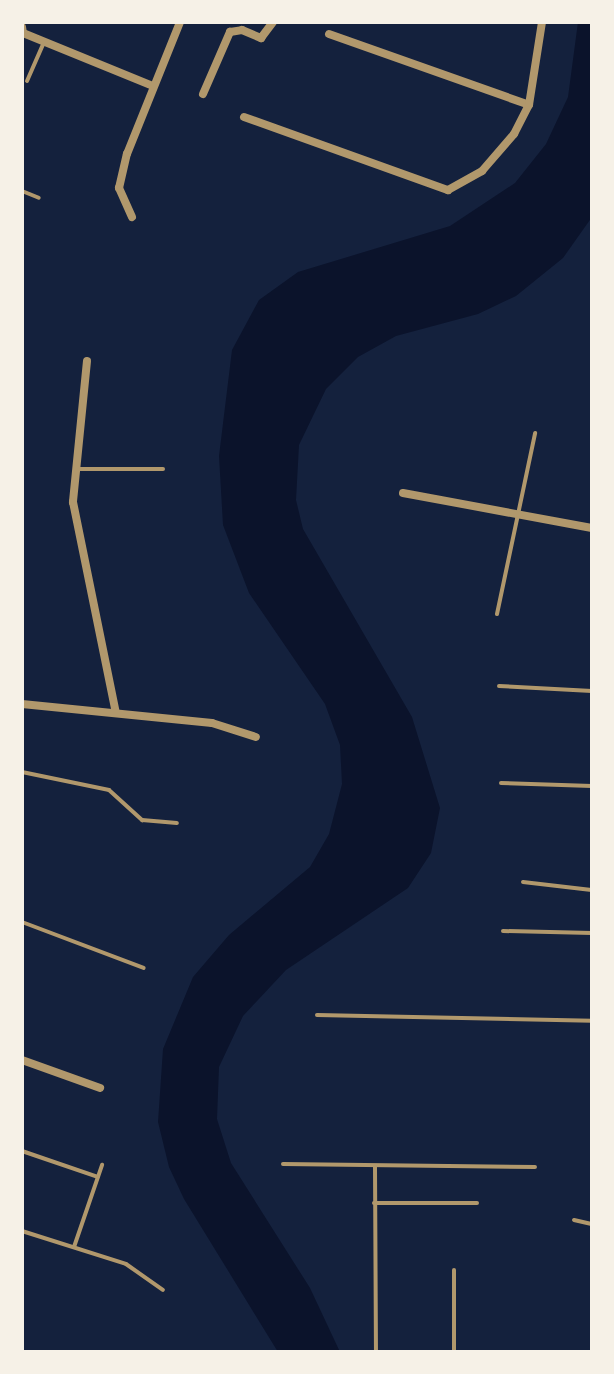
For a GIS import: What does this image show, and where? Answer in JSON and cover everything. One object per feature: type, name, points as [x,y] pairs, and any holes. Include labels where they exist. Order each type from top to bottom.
[{"type":"street","points":[[132,217],[119,188],[153,86],[180,22]]},
{"type":"street","points":[[203,94],[230,32],[242,30],[261,38],[273,22]]},
{"type":"street","points":[[244,117],[448,190],[497,156],[529,105],[542,22]]},
{"type":"street","points":[[22,27],[23,33],[153,86]]},
{"type":"street","points":[[329,34],[529,105]]},
{"type":"street","points":[[87,361],[76,469],[78,541],[116,713]]},
{"type":"street","points":[[403,493],[592,528]]},
{"type":"street","points":[[22,705],[212,723],[256,737]]},
{"type":"street","points":[[22,1060],[100,1088]]},
{"type":"lane","points":[[27,81],[44,42]]},
{"type":"lane","points":[[22,191],[39,198]]},
{"type":"lane","points":[[497,614],[535,433]]},
{"type":"lane","points":[[76,469],[163,469]]},
{"type":"lane","points":[[499,686],[592,691]]},
{"type":"lane","points":[[22,772],[109,790],[142,820],[177,823]]},
{"type":"lane","points":[[501,783],[592,786]]},
{"type":"lane","points":[[523,882],[592,890]]},
{"type":"lane","points":[[22,922],[144,968]]},
{"type":"lane","points":[[503,931],[592,933]]},
{"type":"lane","points":[[317,1015],[592,1021]]},
{"type":"lane","points":[[22,1151],[98,1177]]},
{"type":"lane","points":[[283,1164],[535,1167]]},
{"type":"lane","points":[[74,1247],[102,1165]]},
{"type":"lane","points":[[375,1166],[376,1352]]},
{"type":"lane","points":[[374,1203],[477,1203]]},
{"type":"lane","points":[[574,1220],[592,1224]]},
{"type":"lane","points":[[22,1231],[126,1264],[163,1290]]},
{"type":"lane","points":[[454,1270],[454,1352]]},
{"type":"water","points":[[578,22],[592,22],[592,217],[563,258],[516,296],[478,314],[396,336],[358,357],[326,389],[299,445],[296,500],[303,529],[412,717],[440,808],[431,853],[408,888],[286,970],[243,1016],[219,1067],[217,1119],[231,1163],[310,1288],[340,1352],[278,1352],[184,1199],[169,1167],[158,1122],[163,1049],[193,977],[229,935],[310,867],[329,834],[342,784],[340,745],[325,704],[249,593],[223,525],[219,456],[232,350],[259,300],[298,272],[450,226],[515,183],[546,144],[568,97]]}]
